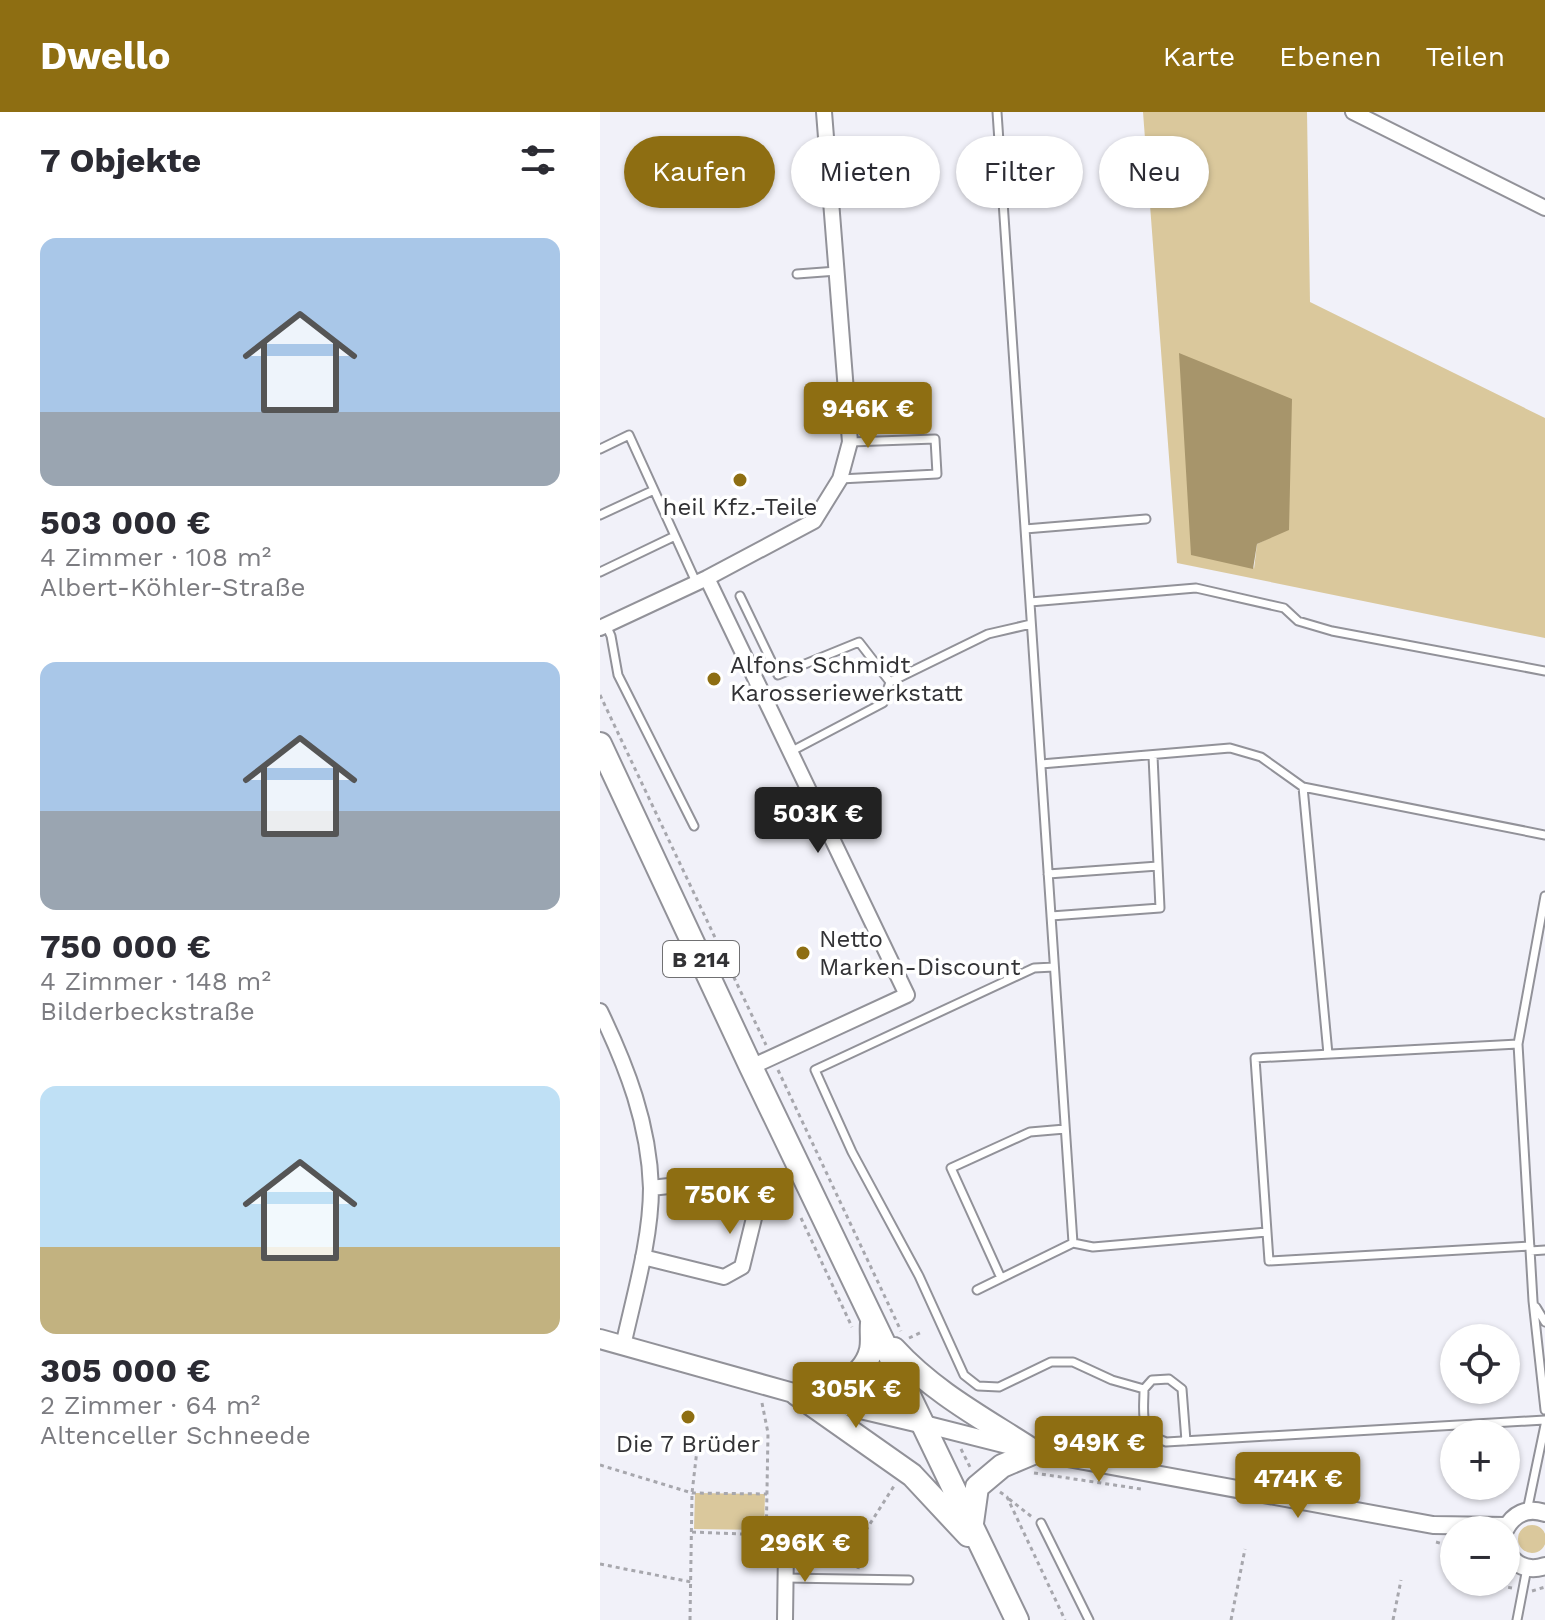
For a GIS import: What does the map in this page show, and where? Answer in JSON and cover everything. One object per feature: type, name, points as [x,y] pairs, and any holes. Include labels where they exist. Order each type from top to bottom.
[{"type":"main road","name":"B 214","points":[[600,744],[751,1067],[1017,1620]]},
{"type":"main road","points":[[797,1394],[834,1387],[844,1383],[860,1369],[871,1350],[872,1317]]},
{"type":"main road","points":[[872,1317],[895,1350],[916,1372],[947,1397],[1035,1452]]},
{"type":"main road","points":[[600,1339],[758,1384],[924,1424]]},
{"type":"main road","points":[[797,1394],[905,1470],[936,1498],[988,1557]]},
{"type":"main road","points":[[972,1524],[977,1487],[1002,1466],[1035,1452]]},
{"type":"street","points":[[603,626],[702,580],[814,521],[840,479],[850,442],[824,112]]},
{"type":"street","points":[[1353,112],[1545,208]]},
{"type":"street","points":[[702,580],[790,752],[907,995],[751,1067]]},
{"type":"street","points":[[600,1011],[623,1059],[641,1111],[651,1188],[643,1257],[623,1346]]},
{"type":"street","points":[[643,1257],[724,1277],[742,1267],[754,1218],[744,1201],[678,1185],[651,1188]]},
{"type":"street","points":[[924,1424],[1035,1452],[1440,1525]]},
{"type":"street","points":[[1516,1516],[1527,1511],[1545,1513]]},
{"type":"street","points":[[1433,1525],[1440,1527]]},
{"type":"street","points":[[785,1620],[786,1547]]},
{"type":"street","points":[[1520,1565],[1527,1568],[1545,1566]]},
{"type":"lane","points":[[997,112],[1073,1243]]},
{"type":"lane","points":[[797,274],[837,271]]},
{"type":"lane","points":[[600,449],[629,435],[675,536],[702,580]]},
{"type":"lane","points":[[840,479],[937,474],[935,439],[850,442]]},
{"type":"lane","points":[[600,515],[654,490]]},
{"type":"lane","points":[[1025,529],[1146,519]]},
{"type":"lane","points":[[600,572],[675,536]]},
{"type":"lane","points":[[1030,602],[1196,588],[1284,608],[1298,621],[1332,631],[1545,671]]},
{"type":"lane","points":[[740,596],[778,675],[859,642],[890,682]]},
{"type":"lane","points":[[790,752],[883,703],[890,682],[988,634],[1031,624]]},
{"type":"lane","points":[[603,626],[611,636],[618,675],[694,826]]},
{"type":"lane","points":[[1041,764],[1230,748],[1261,757],[1303,787],[1545,835]]},
{"type":"lane","points":[[1051,916],[1160,908],[1153,756]]},
{"type":"lane","points":[[1303,787],[1328,1054]]},
{"type":"lane","points":[[1048,874],[1158,866]]},
{"type":"lane","points":[[1545,896],[1518,1044],[1533,1301],[1545,1410]]},
{"type":"lane","points":[[1054,967],[1034,968],[815,1070],[852,1152],[919,1276],[964,1375],[978,1386],[999,1387],[1051,1362],[1073,1362],[1112,1380],[1144,1389]]},
{"type":"lane","points":[[1518,1044],[1255,1058],[1269,1261],[1530,1248],[1545,1250]]},
{"type":"lane","points":[[1001,1278],[951,1168],[1030,1132],[1065,1129]]},
{"type":"lane","points":[[977,1290],[1073,1243],[1093,1247],[1267,1232]]},
{"type":"lane","points":[[1533,1301],[1545,1322]]},
{"type":"lane","points":[[1186,1441],[1182,1389],[1169,1379],[1152,1380],[1144,1389],[1145,1427],[1153,1437],[1166,1442],[1186,1441],[1545,1422],[1541,1464],[1527,1511]]},
{"type":"lane","points":[[1041,1523],[1089,1620]]},
{"type":"lane","points":[[1517,1620],[1527,1568]]},
{"type":"lane","points":[[786,1578],[909,1580]]},
{"type":"path","points":[[906,1340],[922,1332]]},
{"type":"path","points":[[758,1384],[768,1433],[766,1547],[786,1547]]},
{"type":"path","points":[[690,1620],[692,1493],[697,1450]]},
{"type":"path","points":[[600,1465],[692,1493],[767,1494]]},
{"type":"path","points":[[858,1579],[861,1538],[905,1470]]},
{"type":"path","points":[[998,1491],[1041,1523]]},
{"type":"path","points":[[1007,1497],[1065,1620]]},
{"type":"path","points":[[692,1532],[766,1535]]},
{"type":"path","points":[[1231,1620],[1245,1549]]},
{"type":"path","points":[[600,1564],[691,1582]]},
{"type":"path","points":[[1393,1620],[1401,1580]]},
{"type":"shaded area","points":[[1143,112],[1307,112],[1310,302],[1545,418],[1545,638],[1177,563],[1150,208],[1209,208],[1209,136],[1145,136]],"holes":[[[1179,354],[1271,537],[1257,544],[1254,569]]]},
{"type":"shaded area","points":[[1179,353],[1292,399],[1289,530],[1257,544],[1253,569],[1191,555]]},
{"type":"shaded area","points":[[695,1493],[765,1494],[764,1530],[694,1529]]},
{"type":"shaded area","points":[[1527,1526],[1537,1526],[1545,1534],[1545,1544],[1537,1552],[1527,1552],[1520,1546],[1520,1532]]},
{"type":"place","name":"heil Kfz.-Teile","points":[[740,480]]},
{"type":"place","name":"Alfons Schmidt Karosseriewerkstatt","points":[[714,679]]},
{"type":"place","name":"Netto Marken-Discount","points":[[803,953]]},
{"type":"place","name":"Die 7 Brüder","points":[[688,1417]]}]
